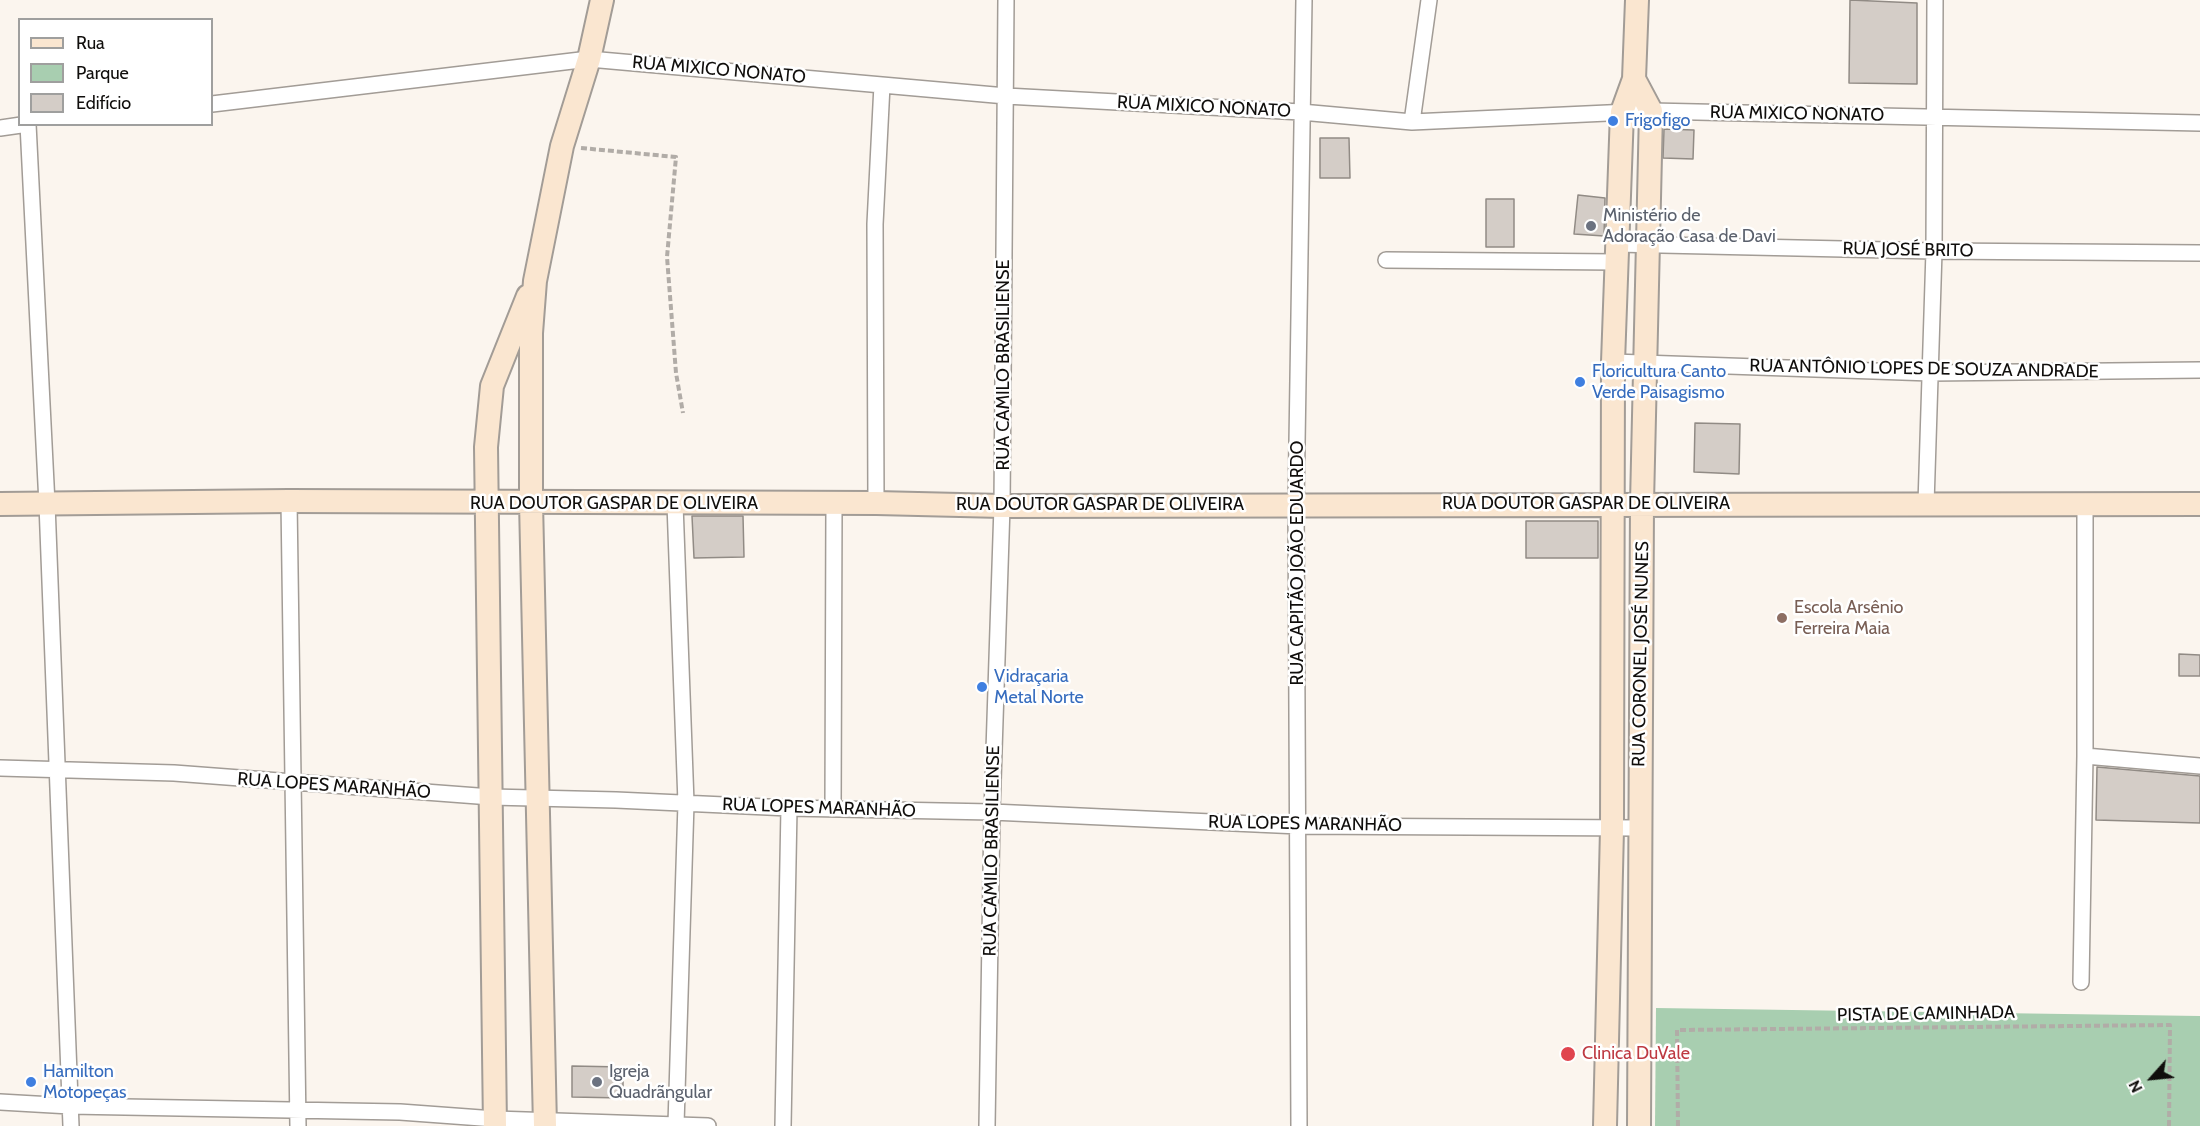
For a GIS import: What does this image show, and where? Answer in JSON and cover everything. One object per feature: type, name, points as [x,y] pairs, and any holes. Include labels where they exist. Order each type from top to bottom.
[{"type":"street","points":[[545,1123],[530,370],[535,281],[562,146],[589,59],[602,0]]},
{"type":"street","name":"RUA CAMILO BRASILIENSE","points":[[987,1126],[992,812],[1002,506],[1006,0]]},
{"type":"street","name":"RUA CAPITÃO JOÃO EDUARDO","points":[[1299,1126],[1296,506],[1300,112],[1304,0]]},
{"type":"street","points":[[1412,122],[1429,0]]},
{"type":"street","points":[[1637,0],[1634,79],[1651,111]]},
{"type":"street","points":[[1926,504],[1934,251],[1935,0]]},
{"type":"street","name":"RUA MIXICO NONATO","points":[[213,104],[589,59],[1006,96],[1300,112],[1412,122],[1651,111],[2200,123]]},
{"type":"street","name":"RUA CORONEL JOSÉ NUNES","points":[[1605,1126],[1612,829],[1614,503],[1612,362],[1622,112],[1634,79]]},
{"type":"street","points":[[876,503],[875,224],[882,85]]},
{"type":"street","name":"RUA CORONEL JOSÉ NUNES","points":[[1639,1126],[1642,503],[1647,364],[1651,111]]},
{"type":"street","points":[[0,128],[18,125]]},
{"type":"street","points":[[28,126],[47,504],[71,1126]]},
{"type":"street","name":"RUA JOSÉ BRITO","points":[[1386,261],[1616,253],[1648,246],[2200,253]]},
{"type":"street","points":[[495,1122],[486,447],[492,386],[535,281]]},
{"type":"street","name":"RUA ANTÔNIO LOPES DE SOUZA ANDRADE","points":[[1612,362],[1931,373],[2200,369]]},
{"type":"street","points":[[289,501],[298,1126]]},
{"type":"street","name":"RUA DOUTOR GASPAR DE OLIVEIRA","points":[[0,504],[289,501],[485,504],[531,502],[876,503],[1002,506],[1614,503],[2200,504]]},
{"type":"street","points":[[675,504],[686,803],[676,1124]]},
{"type":"street","points":[[833,808],[834,504]]},
{"type":"street","points":[[2081,982],[2085,756],[2085,504]]},
{"type":"street","points":[[2085,756],[2200,766]]},
{"type":"street","name":"RUA LOPES MARANHÃO","points":[[0,768],[174,773],[491,798],[992,812],[1299,826],[1639,828]]},
{"type":"street","points":[[783,1126],[789,808]]},
{"type":"street","points":[[0,1102],[70,1106],[299,1108],[400,1112],[495,1122],[708,1126]]},
{"type":"path","points":[[562,146],[676,157],[667,257],[676,374],[683,413]]},
{"type":"path","name":"PISTA DE CAMINHADA","points":[[1678,1126],[1677,1030],[2170,1025],[2169,1126]]},
{"type":"green space","points":[[1656,1008],[2200,1016],[2200,1126],[1655,1126]]},
{"type":"building","points":[[1850,0],[1917,3],[1917,84],[1849,83]]},
{"type":"building","points":[[1664,129],[1694,130],[1693,159],[1663,158]]},
{"type":"building","points":[[1320,138],[1349,138],[1350,178],[1320,178]]},
{"type":"building","points":[[1578,195],[1605,198],[1604,236],[1574,234]]},
{"type":"building","points":[[1486,199],[1514,199],[1514,247],[1486,247]]},
{"type":"building","points":[[1695,423],[1740,424],[1739,474],[1694,472]]},
{"type":"building","points":[[692,516],[743,516],[744,557],[694,558]]},
{"type":"building","points":[[1526,521],[1598,521],[1598,558],[1526,558]]},
{"type":"building","points":[[2179,654],[2200,655],[2200,676],[2179,676]]},
{"type":"building","points":[[2097,767],[2200,776],[2200,823],[2096,820]]},
{"type":"building","name":"Igreja Quadrãngular","points":[[572,1066],[623,1067],[623,1098],[572,1097]]},
{"type":"place","name":"Frigofigo","points":[[1613,121]]},
{"type":"place","name":"Ministério de Adoração Casa de Davi","points":[[1591,226]]},
{"type":"place","name":"Floricultura Canto Verde Paisagismo","points":[[1580,382]]},
{"type":"place","name":"Escola Arsênio Ferreira Maia","points":[[1782,618]]},
{"type":"place","name":"Vidraçaria Metal Norte","points":[[982,687]]},
{"type":"place","name":"Clinica DuVale","points":[[1568,1054]]},
{"type":"place","name":"Hamilton Motopeças","points":[[31,1082]]},
{"type":"place","name":"Igreja Quadrãngular","points":[[597,1082]]}]
